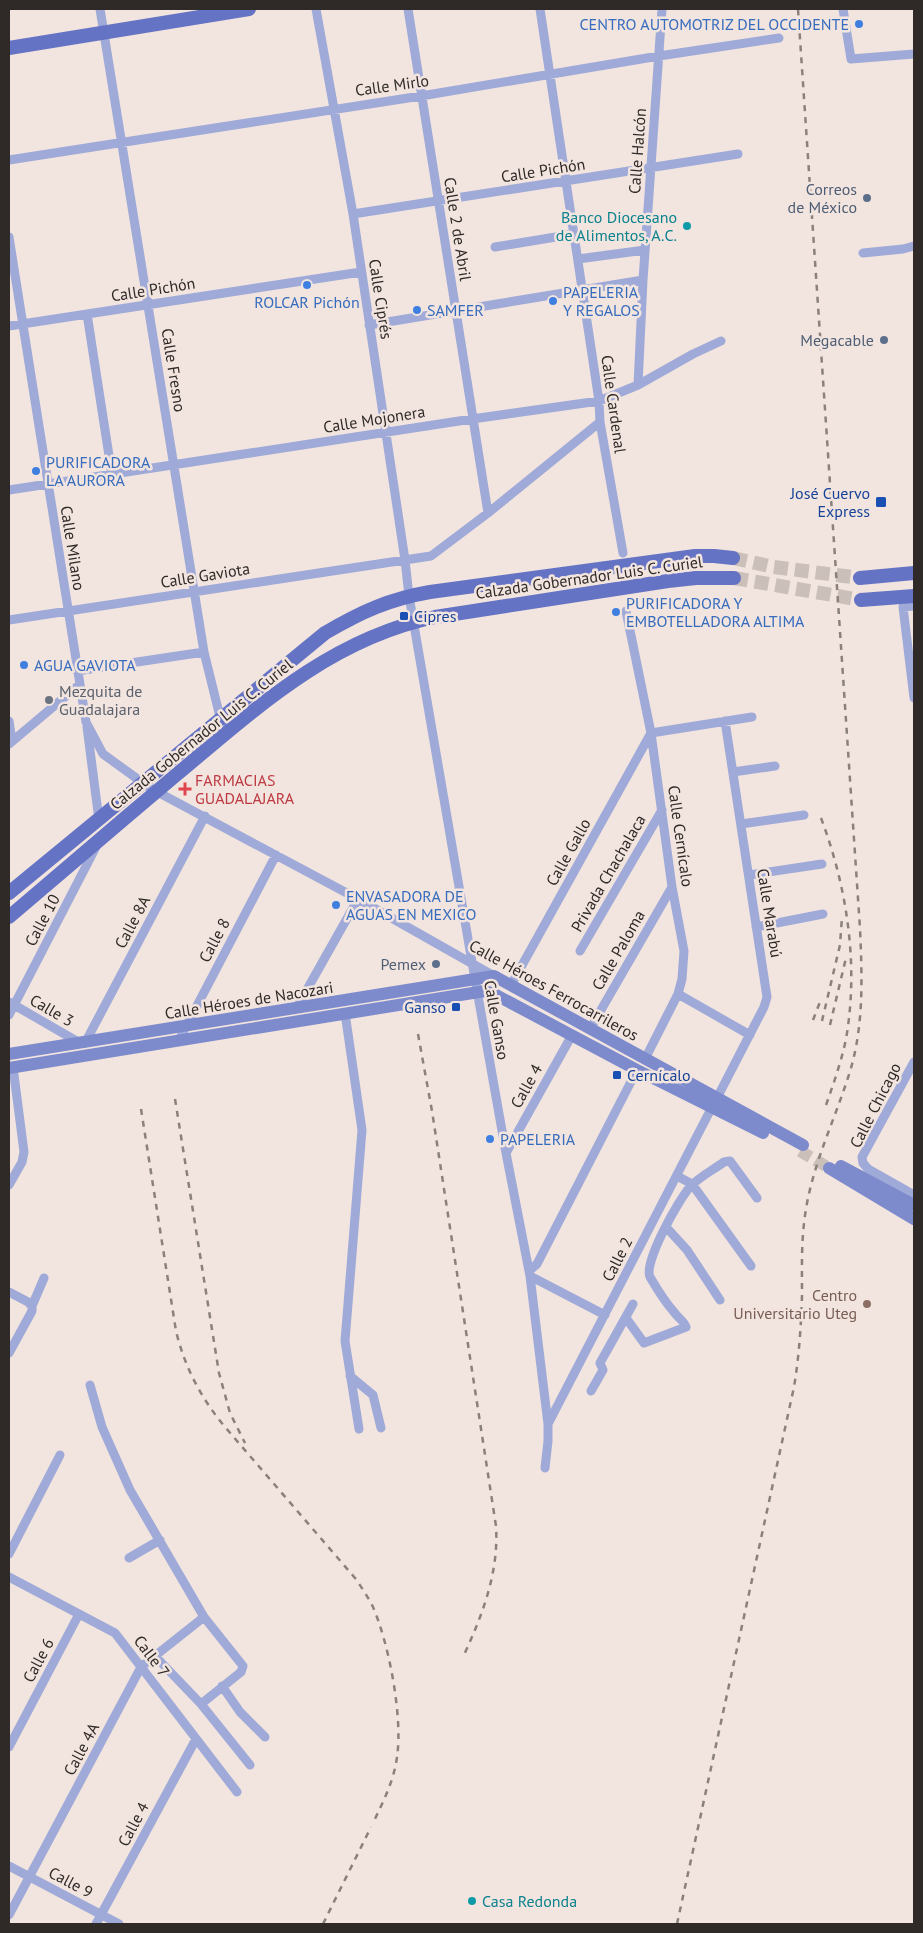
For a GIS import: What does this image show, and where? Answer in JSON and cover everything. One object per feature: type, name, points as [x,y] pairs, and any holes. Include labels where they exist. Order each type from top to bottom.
[{"type":"main road","points":[[9,48],[249,9]]},
{"type":"main road","name":"Calzada Gobernador Luis C. Curiel","points":[[9,893],[99,820],[220,717],[325,633],[356,614],[409,596],[695,556],[732,558]]},
{"type":"main road","points":[[860,578],[914,573]]},
{"type":"main road","name":"Calzada Gobernador Luis C. Curiel","points":[[9,917],[235,725],[316,664],[362,640],[414,621],[668,581],[696,578],[734,578]]},
{"type":"main road","points":[[862,600],[914,596]]},
{"type":"main road","name":"Calle Héroes Ferrocarrileros","points":[[494,976],[645,1059],[714,1103]]},
{"type":"main road","name":"Calle Héroes de Nacozari","points":[[11,1068],[346,1013],[476,986],[494,976]]},
{"type":"main road","name":"Calle Héroes Ferrocarrileros","points":[[476,986],[637,1070],[714,1103],[802,1148]]},
{"type":"main road","name":"Calle Héroes de Nacozari","points":[[9,1054],[296,1009],[476,986]]},
{"type":"main road","points":[[914,1205],[831,1164],[914,1219]]},
{"type":"street","name":"Calle Fresno","points":[[100,9],[204,652],[220,717]]},
{"type":"street","name":"Calle Ciprés","points":[[316,9],[335,109],[370,324],[409,596]]},
{"type":"street","name":"Calle 2 de Abril","points":[[408,9],[488,513]]},
{"type":"street","name":"Calle Cardenal","points":[[540,9],[583,290],[599,401],[600,422],[623,552]]},
{"type":"street","name":"Calle Halcón","points":[[638,385],[642,280],[662,9]]},
{"type":"street","points":[[843,9],[851,59],[914,54]]},
{"type":"street","name":"Calle Mirlo","points":[[9,160],[779,38]]},
{"type":"street","name":"Calle Pichón","points":[[352,214],[439,202],[738,154]]},
{"type":"street","points":[[494,247],[574,234]]},
{"type":"street","name":"Calle Milano","points":[[9,237],[86,722],[103,754],[157,791]]},
{"type":"street","points":[[863,253],[903,250],[914,246]]},
{"type":"street","points":[[578,259],[645,250]]},
{"type":"street","name":"Calle Pichón","points":[[9,326],[361,272]]},
{"type":"street","points":[[370,324],[642,280]]},
{"type":"street","points":[[86,314],[112,474]]},
{"type":"street","name":"Calle Mojonera","points":[[9,490],[599,401],[638,385],[680,360],[721,341]]},
{"type":"street","name":"Calle Gaviota","points":[[9,620],[431,556],[488,513],[600,422]]},
{"type":"street","name":"Calle Ganso","points":[[409,596],[476,986],[530,1273],[548,1424],[545,1468]]},
{"type":"street","points":[[914,606],[903,607],[914,681],[914,698]]},
{"type":"street","name":"Calle Cernícalo","points":[[626,611],[651,733],[672,887],[684,951],[682,979],[678,994],[645,1059]]},
{"type":"street","points":[[77,671],[204,652]]},
{"type":"street","points":[[10,743],[80,685]]},
{"type":"street","points":[[220,717],[235,725]]},
{"type":"street","points":[[651,733],[752,717]]},
{"type":"street","name":"Calle Marabú","points":[[714,1103],[750,1035],[767,997],[725,721]]},
{"type":"street","points":[[9,722],[10,743]]},
{"type":"street","points":[[86,722],[99,820]]},
{"type":"street","name":"Calle Gallo","points":[[511,985],[651,733]]},
{"type":"street","points":[[733,772],[775,766]]},
{"type":"street","name":"Calle Héroes Ferrocarrileros","points":[[157,791],[358,899],[494,976]]},
{"type":"street","name":"Privada Chachalaca","points":[[580,951],[662,810]]},
{"type":"street","points":[[741,824],[804,815]]},
{"type":"street","name":"Calle 8A","points":[[82,1043],[205,816]]},
{"type":"street","name":"Calle 10","points":[[9,1015],[11,1003],[101,838]]},
{"type":"street","name":"Calle 8","points":[[179,1040],[276,855]]},
{"type":"street","points":[[749,875],[822,864]]},
{"type":"street","name":"Calle Paloma","points":[[590,1029],[672,887]]},
{"type":"street","points":[[296,1009],[358,899]]},
{"type":"street","points":[[756,927],[823,914]]},
{"type":"street","points":[[678,994],[750,1035]]},
{"type":"street","name":"Calle 3","points":[[11,1003],[82,1043]]},
{"type":"street","points":[[346,1013],[362,1130],[345,1342],[359,1429]]},
{"type":"street","name":"Calle 4","points":[[506,1153],[572,1035]]},
{"type":"street","name":"Calle Chicago","points":[[914,1062],[862,1157],[863,1164],[868,1169],[914,1195]]},
{"type":"street","points":[[9,1185],[22,1162],[24,1152],[11,1068]]},
{"type":"street","points":[[605,1314],[530,1273],[537,1264],[637,1070]]},
{"type":"street","name":"Calle 2","points":[[548,1424],[714,1103]]},
{"type":"street","points":[[626,1318],[644,1343],[686,1327],[685,1323],[674,1313],[648,1272],[654,1251],[683,1194],[692,1184],[724,1162],[730,1161],[757,1198]]},
{"type":"street","points":[[677,1176],[692,1184],[751,1266]]},
{"type":"street","points":[[666,1228],[687,1250],[720,1300]]},
{"type":"street","points":[[9,1353],[32,1312],[32,1306],[44,1278]]},
{"type":"street","points":[[9,1292],[32,1306]]},
{"type":"street","points":[[591,1391],[603,1370],[600,1363],[634,1304]]},
{"type":"street","points":[[350,1376],[374,1395],[381,1428]]},
{"type":"street","points":[[90,1384],[102,1427],[130,1490],[204,1617],[243,1666],[241,1672],[201,1704]]},
{"type":"street","points":[[9,1554],[60,1455]]},
{"type":"street","points":[[129,1558],[160,1540]]},
{"type":"street","name":"Calle 7","points":[[9,1577],[115,1633],[237,1792]]},
{"type":"street","name":"Calle 6","points":[[9,1747],[79,1614]]},
{"type":"street","name":"Calle 4A","points":[[9,1916],[141,1667],[204,1617]]},
{"type":"street","points":[[155,1656],[201,1704],[250,1765]]},
{"type":"street","points":[[222,1686],[240,1712],[264,1737]]},
{"type":"street","name":"Calle 4","points":[[96,1924],[196,1739]]},
{"type":"street","name":"Calle 9","points":[[9,1866],[119,1924]]},
{"type":"tunnel","points":[[733,558],[774,567],[860,578]]},
{"type":"tunnel","points":[[734,578],[861,600]]},
{"type":"tunnel","points":[[800,1151],[829,1168]]},
{"type":"railway","points":[[677,1924],[794,1387],[801,1319],[802,1252],[806,1209],[814,1173],[851,1068],[860,1016],[860,928],[798,9]]},
{"type":"railway","points":[[821,818],[838,871],[844,899],[851,955],[850,1011],[846,1039],[825,1108]]},
{"type":"railway","points":[[822,1021],[840,945],[842,917]]},
{"type":"railway","points":[[830,1025],[846,958]]},
{"type":"railway","points":[[813,1020],[820,1002]]},
{"type":"railway","points":[[418,1034],[432,1111],[496,1526],[495,1561],[488,1594],[477,1626],[463,1657]]},
{"type":"railway","points":[[175,1099],[219,1373],[230,1413],[245,1443]]},
{"type":"railway","points":[[141,1109],[176,1331],[189,1370],[201,1394],[225,1427],[355,1578],[365,1592],[379,1622],[393,1681],[398,1722],[398,1741],[394,1774],[374,1821]]},
{"type":"railway","points":[[323,1924],[371,1827]]},
{"type":"place","name":"CENTRO AUTOMOTRIZ DEL OCCIDENTE","points":[[859,24]]},
{"type":"place","name":"Correos de México","points":[[867,198]]},
{"type":"place","name":"Banco Diocesano de Alimentos, A.C.","points":[[687,226]]},
{"type":"place","name":"ROLCAR Pichón","points":[[307,285]]},
{"type":"place","name":"PAPELERIA Y REGALOS","points":[[553,301]]},
{"type":"place","name":"SAMFER","points":[[417,310]]},
{"type":"place","name":"Megacable","points":[[884,340]]},
{"type":"place","name":"PURIFICADORA LA AURORA","points":[[36,471]]},
{"type":"place","name":"José Cuervo Express","points":[[881,502]]},
{"type":"place","name":"PURIFICADORA Y EMBOTELLADORA ALTIMA","points":[[616,612]]},
{"type":"place","name":"Cipres","points":[[404,616]]},
{"type":"place","name":"AGUA GAVIOTA","points":[[24,665]]},
{"type":"place","name":"Mezquita de Guadalajara","points":[[49,700]]},
{"type":"place","name":"FARMACIAS GUADALAJARA","points":[[185,789]]},
{"type":"place","name":"ENVASADORA DE AGUAS EN MEXICO","points":[[336,905]]},
{"type":"place","name":"Pemex","points":[[436,964]]},
{"type":"place","name":"Ganso","points":[[456,1007]]},
{"type":"place","name":"Cernícalo","points":[[617,1075]]},
{"type":"place","name":"PAPELERIA","points":[[490,1139]]},
{"type":"place","name":"Centro Universitario Uteg","points":[[867,1304]]},
{"type":"place","name":"Casa Redonda","points":[[472,1901]]}]
